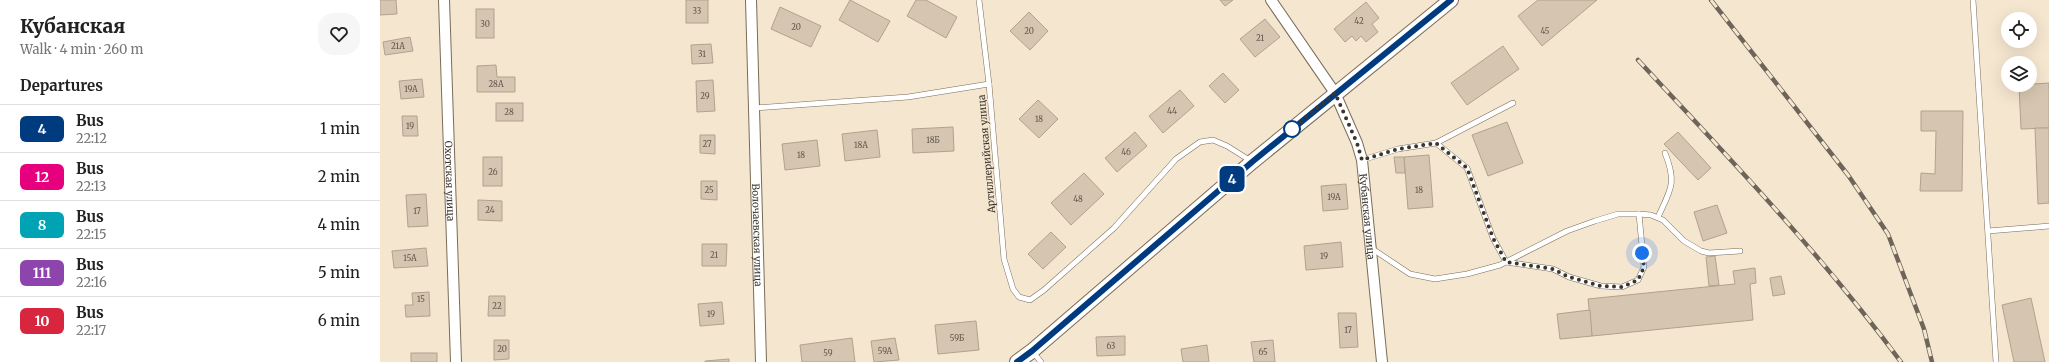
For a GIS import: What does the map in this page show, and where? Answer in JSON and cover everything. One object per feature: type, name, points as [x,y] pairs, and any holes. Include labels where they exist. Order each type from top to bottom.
[{"type":"main road","points":[[1017,362],[1037,357],[1252,162],[1447,1]]},
{"type":"street","name":"Охотская улица","points":[[444,0],[456,362]]},
{"type":"street","name":"Волочаевская улица","points":[[751,0],[761,362]]},
{"type":"street","name":"Кубанская улица","points":[[1271,0],[1335,93],[1357,143],[1362,160],[1382,362]]},
{"type":"lane","name":"Артиллерийская улица","points":[[979,0],[989,84],[1004,259],[1013,289],[1024,300],[1030,300],[1038,296],[1114,228],[1176,159],[1200,142],[1213,140],[1227,146],[1252,162]]},
{"type":"lane","points":[[1973,0],[1996,362]]},
{"type":"lane","points":[[755,108],[908,97],[989,84]]},
{"type":"lane","points":[[1362,160],[1398,149],[1436,143],[1513,103]]},
{"type":"lane","points":[[1436,143],[1467,168],[1493,238],[1506,262]]},
{"type":"lane","points":[[1658,217],[1673,183],[1670,166],[1665,153]]},
{"type":"lane","points":[[1370,247],[1410,274],[1435,279],[1467,274],[1506,262],[1567,231],[1595,221],[1618,214],[1639,214],[1658,217],[1684,241],[1709,254],[1740,251]]},
{"type":"lane","points":[[1506,262],[1553,269],[1569,277],[1601,286],[1622,287],[1638,280],[1644,267],[1639,214]]},
{"type":"lane","points":[[1988,231],[2049,226]]},
{"type":"building","points":[[380,0],[396,0],[397,14],[380,15]]},
{"type":"building","points":[[686,0],[708,0],[708,23],[686,23]]},
{"type":"building","points":[[850,0],[890,21],[878,42],[839,20]]},
{"type":"building","points":[[916,0],[926,0],[957,17],[946,38],[907,16]]},
{"type":"building","points":[[1220,0],[1233,0],[1225,6]]},
{"type":"building","points":[[1538,0],[1597,0],[1542,46],[1518,16]]},
{"type":"building","points":[[1366,2],[1379,18],[1372,24],[1378,32],[1366,42],[1361,36],[1356,41],[1352,36],[1345,42],[1334,29]]},
{"type":"building","points":[[780,7],[821,26],[811,47],[771,29]]},
{"type":"building","points":[[476,9],[494,9],[494,38],[476,38]]},
{"type":"building","points":[[1029,12],[1048,31],[1030,50],[1010,31]]},
{"type":"building","points":[[1265,19],[1280,37],[1255,57],[1240,39]]},
{"type":"building","points":[[410,37],[413,51],[385,55],[383,42]]},
{"type":"building","points":[[711,44],[713,63],[692,64],[691,45]]},
{"type":"building","points":[[1503,46],[1519,69],[1467,105],[1451,83]]},
{"type":"building","points":[[496,65],[497,77],[515,77],[515,92],[477,92],[477,66]]},
{"type":"building","points":[[1223,73],[1239,90],[1225,103],[1209,86]]},
{"type":"building","points":[[422,79],[424,97],[401,99],[399,81]]},
{"type":"building","points":[[713,80],[715,111],[697,112],[696,81]]},
{"type":"building","points":[[2049,83],[2049,128],[2021,129],[2019,92],[2037,92],[2037,84]]},
{"type":"building","points":[[1180,90],[1194,106],[1163,133],[1149,116]]},
{"type":"building","points":[[1038,100],[1058,119],[1039,138],[1019,119]]},
{"type":"building","points":[[496,103],[523,103],[523,121],[496,121]]},
{"type":"building","points":[[1921,111],[1963,111],[1962,191],[1920,191],[1921,173],[1935,174],[1936,131],[1921,131]]},
{"type":"building","points":[[402,116],[417,116],[418,136],[403,136]]},
{"type":"building","points":[[1507,122],[1523,163],[1488,176],[1472,135]]},
{"type":"building","points":[[953,127],[954,151],[913,153],[912,129]]},
{"type":"building","points":[[2035,128],[2049,128],[2049,203],[2038,204]]},
{"type":"building","points":[[877,130],[880,157],[845,161],[842,134]]},
{"type":"building","points":[[1135,132],[1147,146],[1117,172],[1105,158]]},
{"type":"building","points":[[1678,132],[1711,168],[1698,180],[1664,144]]},
{"type":"building","points":[[700,135],[715,135],[715,154],[700,153]]},
{"type":"building","points":[[817,140],[820,166],[785,170],[782,144]]},
{"type":"building","points":[[1429,155],[1433,207],[1408,209],[1404,157]]},
{"type":"building","points":[[483,157],[502,157],[502,186],[483,186]]},
{"type":"building","points":[[1394,157],[1404,157],[1405,173],[1396,173]]},
{"type":"building","points":[[1084,173],[1104,194],[1071,225],[1051,203]]},
{"type":"building","points":[[701,181],[717,181],[717,200],[701,199]]},
{"type":"building","points":[[1346,184],[1348,209],[1323,211],[1321,186]]},
{"type":"building","points":[[426,194],[428,226],[408,227],[406,195]]},
{"type":"building","points":[[478,200],[502,201],[502,221],[478,220]]},
{"type":"building","points":[[1717,205],[1727,233],[1703,241],[1694,212]]},
{"type":"building","points":[[1051,232],[1066,247],[1043,269],[1028,254]]},
{"type":"building","points":[[1341,242],[1343,267],[1306,270],[1304,246]]},
{"type":"building","points":[[702,244],[727,244],[726,266],[702,266]]},
{"type":"building","points":[[426,248],[428,266],[394,268],[392,251]]},
{"type":"building","points":[[1715,256],[1719,285],[1709,286],[1706,257]]},
{"type":"building","points":[[1755,268],[1756,283],[1750,284],[1753,320],[1592,336],[1588,299],[1735,284],[1733,271]]},
{"type":"building","points":[[1781,276],[1785,294],[1773,296],[1770,278]]},
{"type":"building","points":[[429,292],[430,316],[406,317],[405,305],[413,305],[412,293]]},
{"type":"building","points":[[489,296],[505,296],[505,316],[488,316]]},
{"type":"building","points":[[2031,298],[2045,362],[2014,362],[2002,305]]},
{"type":"building","points":[[722,302],[724,324],[700,326],[698,304]]},
{"type":"building","points":[[1590,310],[1592,336],[1560,339],[1557,314]]},
{"type":"building","points":[[1338,313],[1356,313],[1358,347],[1340,348]]},
{"type":"building","points":[[976,321],[979,350],[938,354],[935,325]]},
{"type":"building","points":[[1125,336],[1125,355],[1097,356],[1096,337]]},
{"type":"building","points":[[852,338],[855,362],[802,362],[800,345]]},
{"type":"building","points":[[895,338],[899,360],[874,362],[871,341]]},
{"type":"building","points":[[494,340],[509,340],[509,359],[494,360]]},
{"type":"building","points":[[1273,340],[1275,362],[1254,362],[1251,342]]},
{"type":"building","points":[[1207,345],[1209,362],[1183,362],[1181,349]]},
{"type":"building","points":[[411,353],[437,353],[437,362],[411,362]]},
{"type":"building","points":[[729,359],[729,362],[705,362],[705,361]]},
{"type":"railway","points":[[1711,0],[1848,175],[1888,234],[1924,329],[1932,362]]},
{"type":"railway","points":[[1638,60],[1807,245],[1871,322],[1901,362]]},
{"type":"bus line","name":"4","points":[[1017,362],[1032,351],[1252,162],[1451,0]]},
{"type":"route","points":[[1292,129],[1288,132],[1335,93],[1357,143],[1362,160],[1398,149],[1436,143],[1467,168],[1493,238],[1506,262],[1553,269],[1569,277],[1601,286],[1622,287],[1638,280],[1644,267],[1642,253]]}]
